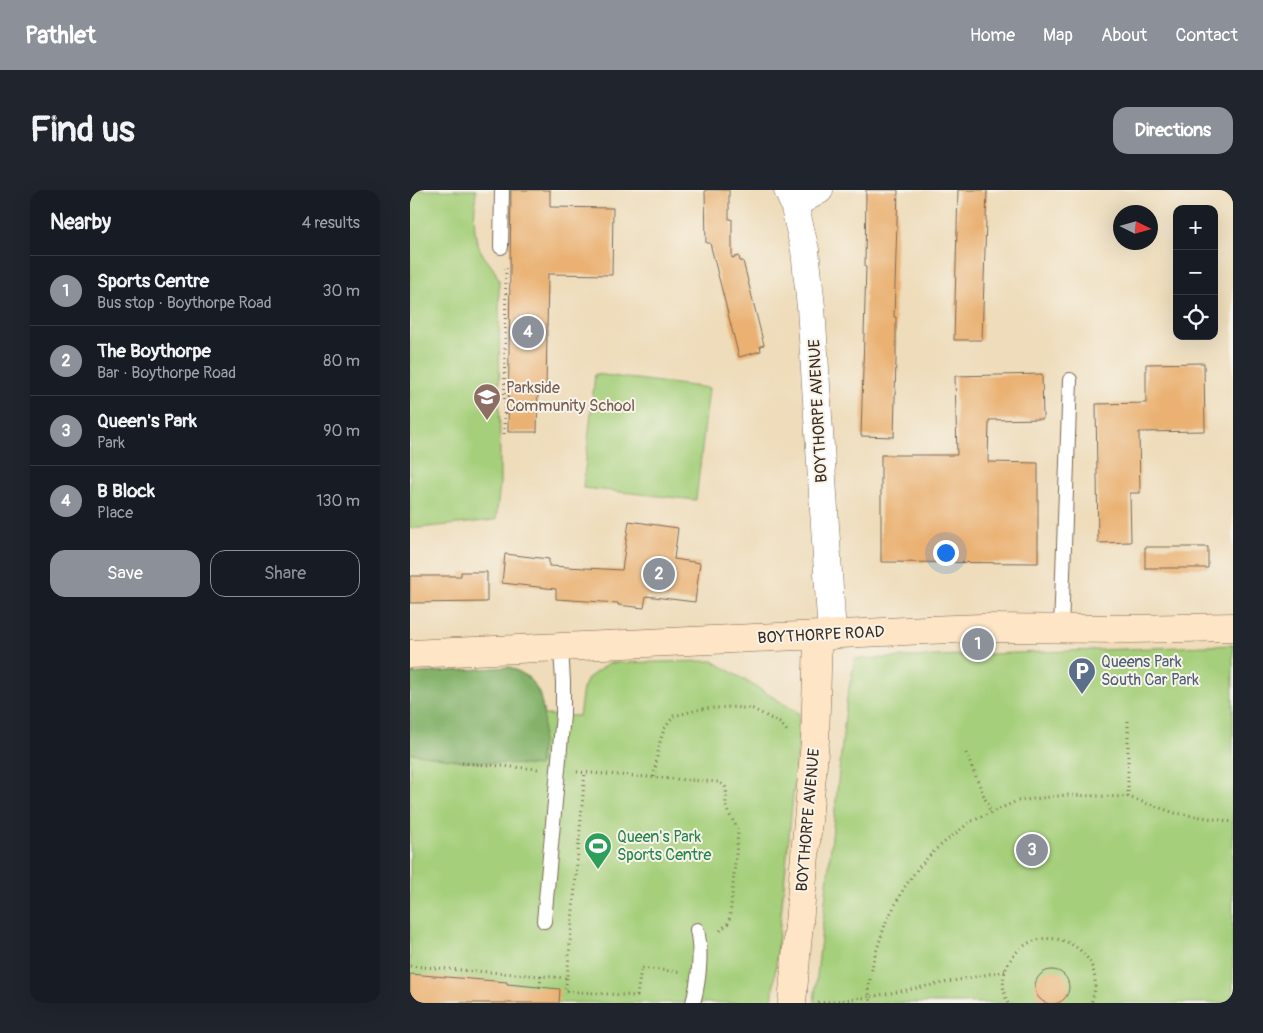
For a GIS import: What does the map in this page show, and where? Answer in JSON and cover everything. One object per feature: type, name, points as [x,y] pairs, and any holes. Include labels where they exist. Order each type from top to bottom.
[{"type":"street","points":[[791,197],[819,190]]},
{"type":"street","name":"BOYTHORPE AVENUE","points":[[791,197],[805,250],[811,307],[825,635],[792,1003]]},
{"type":"street","name":"BOYTHORPE ROAD","points":[[410,654],[933,630],[1131,630],[1233,627]]},
{"type":"lane","points":[[500,247],[502,190]]},
{"type":"lane","points":[[1061,629],[1070,380]]},
{"type":"lane","points":[[544,922],[563,716],[561,648]]},
{"type":"lane","points":[[692,1003],[696,992],[700,944],[697,930]]},
{"type":"path","points":[[500,247],[506,259],[504,434]]},
{"type":"path","points":[[654,777],[659,745],[664,729],[674,716],[701,709],[731,706],[753,709],[780,723],[786,731],[799,738],[815,741]]},
{"type":"path","points":[[1128,718],[1128,797]]},
{"type":"path","points":[[966,753],[991,813]]},
{"type":"path","points":[[462,763],[543,770],[544,764],[573,766],[573,771],[718,782],[725,786],[728,793],[727,809],[738,826],[738,833],[730,916],[728,923],[716,935]]},
{"type":"path","points":[[870,1003],[868,990],[874,958],[886,922],[904,888],[918,868],[936,849],[970,822],[1017,801],[1066,795],[1128,797],[1175,814],[1233,822]]},
{"type":"path","points":[[1008,1003],[1003,986],[1005,971],[1012,957],[1023,946],[1038,939],[1053,938],[1068,942],[1082,950],[1091,963],[1096,978],[1095,994],[1091,1003]]},
{"type":"path","points":[[567,978],[565,991],[637,996],[641,968],[697,973]]},
{"type":"path","points":[[818,1003],[870,997],[1005,971]]},
{"type":"path","points":[[540,987],[541,976]]},
{"type":"green space","points":[[410,190],[476,190],[474,222],[476,238],[482,253],[499,280],[500,484],[496,520],[410,529]]},
{"type":"green space","points":[[595,374],[709,388],[696,500],[583,488]]},
{"type":"green space","points":[[1233,645],[1233,1003],[814,1003],[847,698],[855,659]]},
{"type":"green space","name":"Queen's Park Sports Centre","points":[[713,661],[799,713],[799,738],[772,1003],[410,1003],[410,674],[510,667],[527,676],[539,692],[544,715],[579,716],[583,689],[588,678],[609,663]]},
{"type":"green space","points":[[510,667],[527,677],[535,686],[540,697],[544,719],[539,766],[462,761],[410,753],[410,674]]},
{"type":"building","points":[[511,190],[550,190],[550,207],[613,208],[612,275],[548,274],[546,390],[538,390],[537,432],[508,432]]},
{"type":"building","points":[[705,190],[729,190],[729,219],[732,219],[732,258],[739,256],[740,261],[743,261],[764,345],[760,346],[761,351],[739,357],[710,243],[706,243]]},
{"type":"building","points":[[866,190],[898,190],[894,317],[896,317],[896,359],[894,437],[861,436],[866,267]]},
{"type":"building","points":[[958,190],[987,190],[982,340],[954,340]]},
{"type":"building","points":[[1204,363],[1205,431],[1139,432],[1140,493],[1130,493],[1131,542],[1098,543],[1096,404],[1146,403],[1146,364]]},
{"type":"building","points":[[1042,374],[1043,419],[989,420],[988,462],[1038,463],[1038,563],[881,562],[881,455],[957,455],[955,376]]},
{"type":"building","points":[[629,521],[678,528],[674,559],[700,563],[695,602],[646,596],[644,608],[618,605],[618,603],[556,599],[556,589],[502,583],[505,554],[549,559],[549,566],[622,570]]},
{"type":"building","points":[[1145,547],[1208,547],[1208,568],[1145,568]]},
{"type":"building","points":[[461,572],[487,572],[487,602],[410,603],[410,576],[461,576]]},
{"type":"building","points":[[1052,970],[1059,971],[1064,975],[1068,980],[1068,994],[1064,999],[1059,1003],[1052,1004],[1045,1003],[1040,999],[1036,994],[1035,987],[1036,980],[1040,975],[1045,971]]},
{"type":"building","points":[[410,974],[507,982],[507,984],[560,989],[559,1003],[410,1003]]},
{"type":"place","name":"B Block","points":[[528,332]]},
{"type":"place","name":"Parkside Community School","points":[[487,421]]},
{"type":"place","name":"The Boythorpe","points":[[659,574]]},
{"type":"place","name":"Sports Centre","points":[[978,644]]},
{"type":"place","name":"Queens Park South Car Park","points":[[1082,695]]},
{"type":"place","name":"Queen's Park","points":[[1032,850]]},
{"type":"place","name":"Queen's Park Sports Centre","points":[[598,870]]}]
